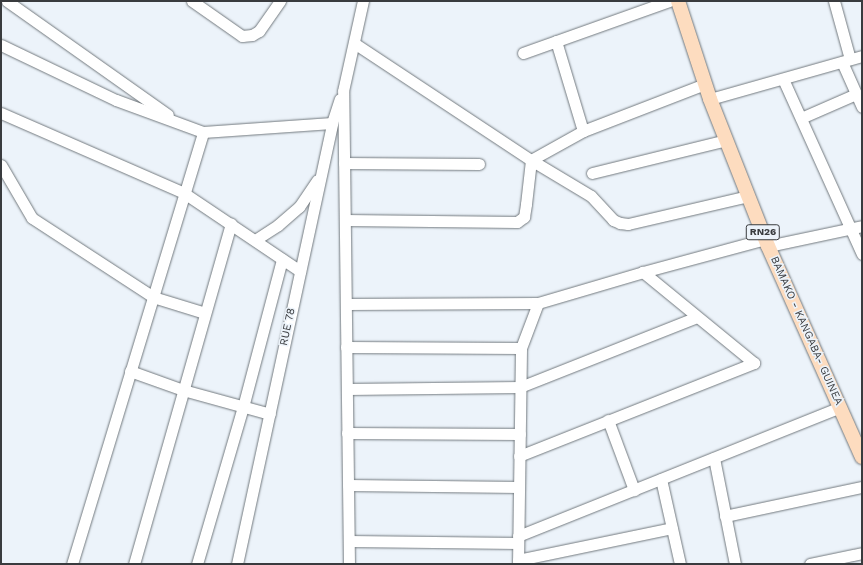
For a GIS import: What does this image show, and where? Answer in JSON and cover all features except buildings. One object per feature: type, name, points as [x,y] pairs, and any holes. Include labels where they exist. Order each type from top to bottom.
[{"type":"main road","name":"BAMAKO - KANGABA- GUINEA","points":[[678,1],[710,99],[748,196],[767,243],[862,457]]},
{"type":"street","points":[[7,1],[182,124]]},
{"type":"street","points":[[192,1],[242,36],[252,35],[259,31],[280,1]]},
{"type":"street","points":[[349,564],[343,91],[363,1]]},
{"type":"street","points":[[523,53],[668,1]]},
{"type":"street","points":[[834,1],[846,61],[856,94],[862,107]]},
{"type":"street","points":[[556,41],[583,131]]},
{"type":"street","points":[[354,43],[530,160],[591,196],[613,220],[620,223],[628,224],[748,196]]},
{"type":"street","points":[[1,45],[116,100],[203,132],[332,123]]},
{"type":"street","points":[[710,99],[862,56]]},
{"type":"street","points":[[783,79],[862,254]]},
{"type":"street","points":[[530,160],[583,131],[705,84]]},
{"type":"street","name":"RUE 78","points":[[237,564],[320,176],[332,123],[343,91]]},
{"type":"street","points":[[801,118],[856,94]]},
{"type":"street","points":[[1,113],[184,193],[300,270]]},
{"type":"street","points":[[72,564],[203,132]]},
{"type":"street","points":[[592,173],[726,140]]},
{"type":"street","points":[[345,220],[517,222],[524,217],[530,160]]},
{"type":"street","points":[[344,163],[479,164]]},
{"type":"street","points":[[1,165],[32,218],[153,297],[205,313]]},
{"type":"street","points":[[255,240],[278,225],[299,206],[320,176]]},
{"type":"street","points":[[134,564],[231,224]]},
{"type":"street","points":[[346,304],[538,303],[643,272],[767,243],[862,226]]},
{"type":"street","points":[[197,564],[282,259]]},
{"type":"street","points":[[520,456],[754,363],[643,272]]},
{"type":"street","points":[[538,303],[521,348],[518,562],[672,528]]},
{"type":"street","points":[[347,389],[520,387],[697,317]]},
{"type":"street","points":[[346,347],[521,348]]},
{"type":"street","points":[[130,371],[183,390],[270,414]]},
{"type":"street","points":[[349,541],[518,539],[634,490],[840,407]]},
{"type":"street","points":[[608,420],[634,490]]},
{"type":"street","points":[[849,430],[862,440]]},
{"type":"street","points":[[347,433],[520,434]]},
{"type":"street","points":[[714,458],[735,564]]},
{"type":"street","points":[[661,479],[680,564]]},
{"type":"street","points":[[348,485],[519,487]]},
{"type":"street","points":[[726,516],[862,487]]},
{"type":"street","points":[[810,564],[862,553]]}]
